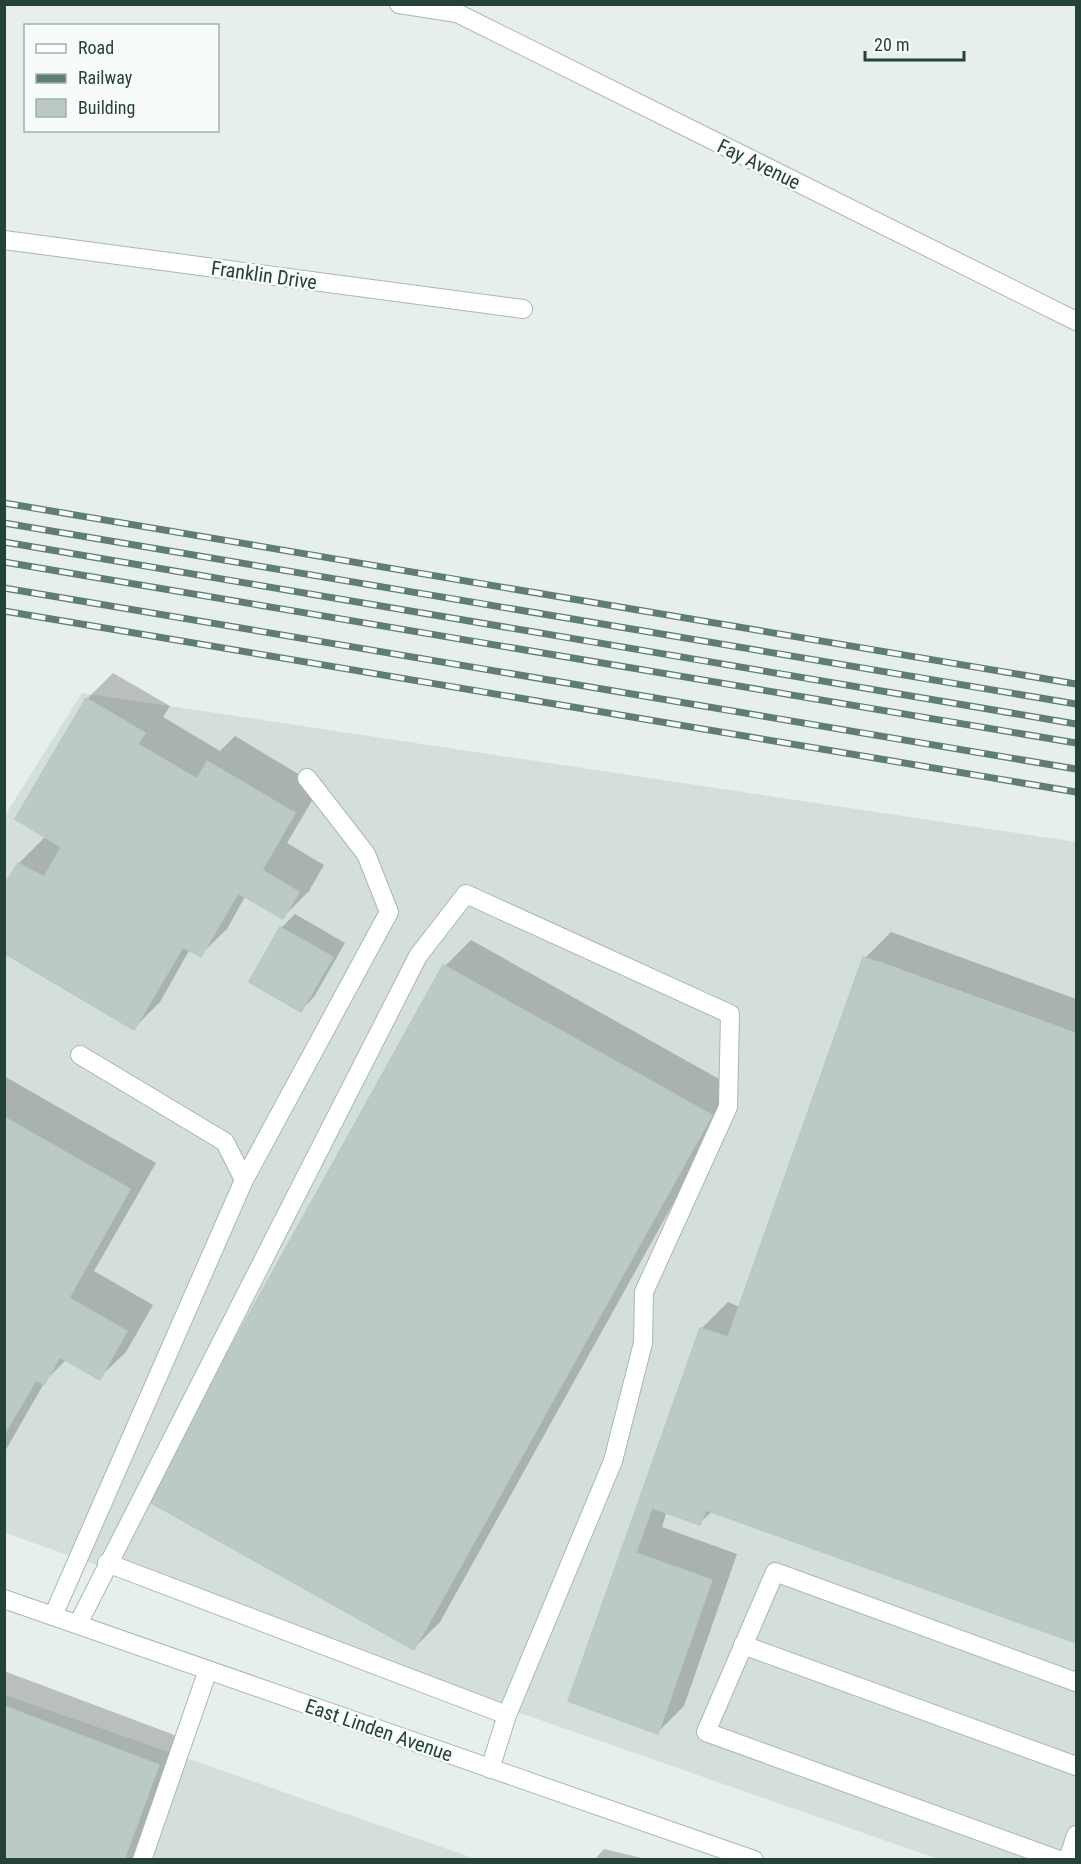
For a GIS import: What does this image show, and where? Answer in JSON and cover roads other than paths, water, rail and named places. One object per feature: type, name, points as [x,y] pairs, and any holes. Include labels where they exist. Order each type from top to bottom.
[{"type":"street","name":"Fay Avenue","points":[[399,4],[450,9],[1077,321]]},
{"type":"street","name":"Franklin Drive","points":[[4,240],[523,309]]},
{"type":"street","points":[[53,1616],[244,1180],[389,912],[366,854],[307,778]]},
{"type":"street","points":[[78,1624],[107,1563],[274,1244],[418,956],[466,894],[730,1014],[728,1107],[644,1292],[643,1343],[613,1461],[507,1715],[490,1769]]},
{"type":"street","points":[[80,1056],[225,1142],[244,1180]]},
{"type":"street","points":[[107,1563],[507,1715]]},
{"type":"street","points":[[1059,1860],[706,1732],[775,1572],[1077,1682]]},
{"type":"street","name":"East Linden Avenue","points":[[4,1599],[754,1860]]},
{"type":"street","points":[[743,1645],[1077,1766]]},
{"type":"street","points":[[142,1860],[208,1670]]},
{"type":"street","points":[[1068,1860],[1077,1835]]},
{"type":"railway","points":[[4,503],[1076,684]]},
{"type":"railway","points":[[4,523],[1076,704]]},
{"type":"railway","points":[[4,542],[1076,724]]},
{"type":"railway","points":[[4,562],[1076,743]]},
{"type":"railway","points":[[4,588],[1076,769]]},
{"type":"railway","points":[[4,611],[1076,792]]}]
